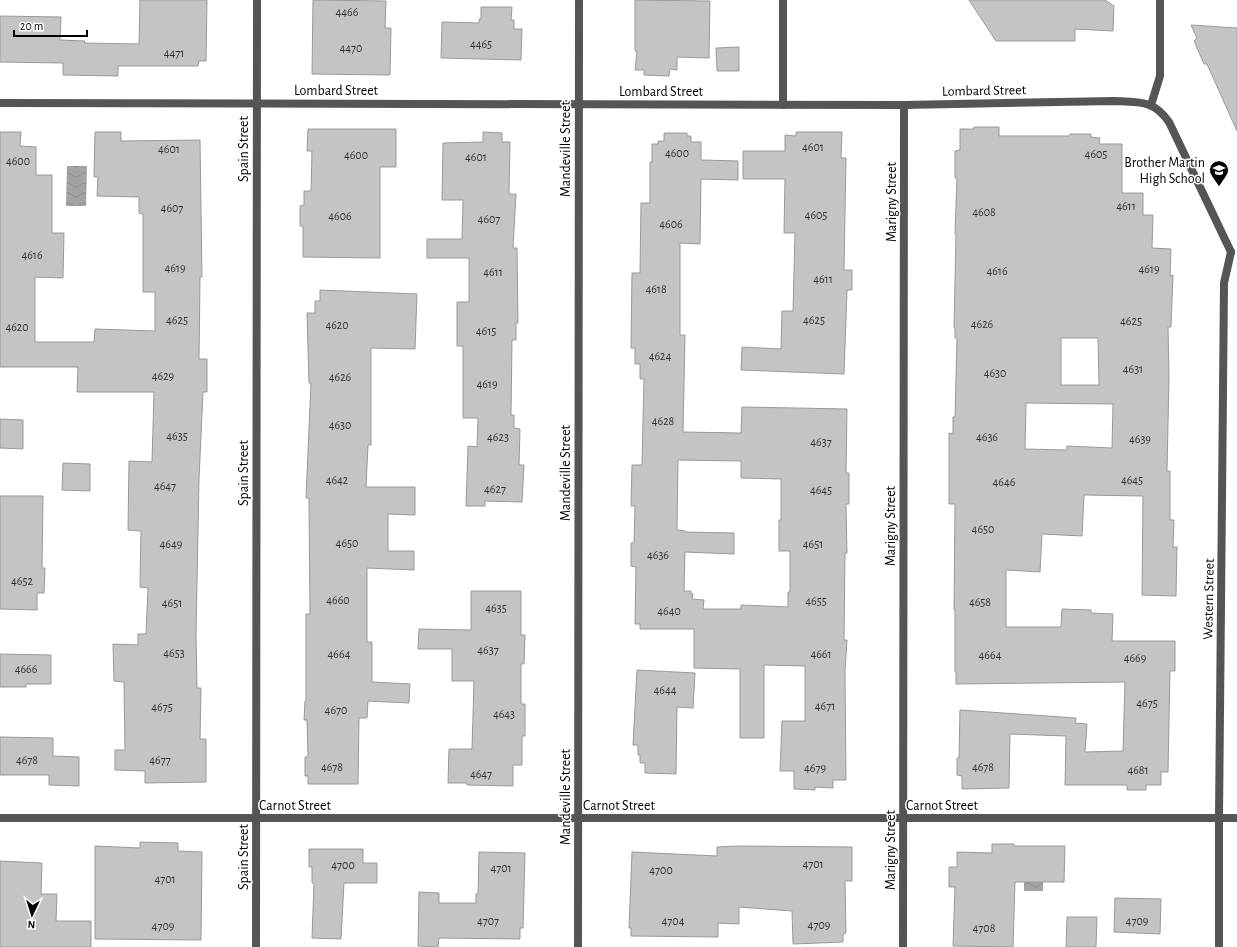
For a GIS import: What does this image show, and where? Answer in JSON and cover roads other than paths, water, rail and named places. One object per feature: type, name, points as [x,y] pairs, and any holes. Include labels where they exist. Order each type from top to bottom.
[{"type":"street","name":"Spain Street","points":[[256,947],[257,0]]},
{"type":"street","name":"Mandeville Street","points":[[578,947],[579,0]]},
{"type":"street","points":[[783,0],[783,105]]},
{"type":"street","points":[[1160,0],[1160,76],[1151,105],[1162,112],[1169,122],[1234,252]]},
{"type":"street","name":"Lombard Street","points":[[0,102],[904,105],[1114,101],[1137,102],[1151,105]]},
{"type":"street","name":"Marigny Street","points":[[902,947],[904,105]]},
{"type":"street","name":"Western Street","points":[[1219,947],[1224,283],[1234,252]]},
{"type":"street","name":"Carnot Street","points":[[0,818],[1237,818]]},
{"type":"water","points":[[67,166],[87,166],[86,206],[66,206]]},
{"type":"water","points":[[1024,855],[1043,855],[1043,891],[1024,891]]},
{"type":"place","name":"Brother Martin High School","points":[[1219,187]]}]
